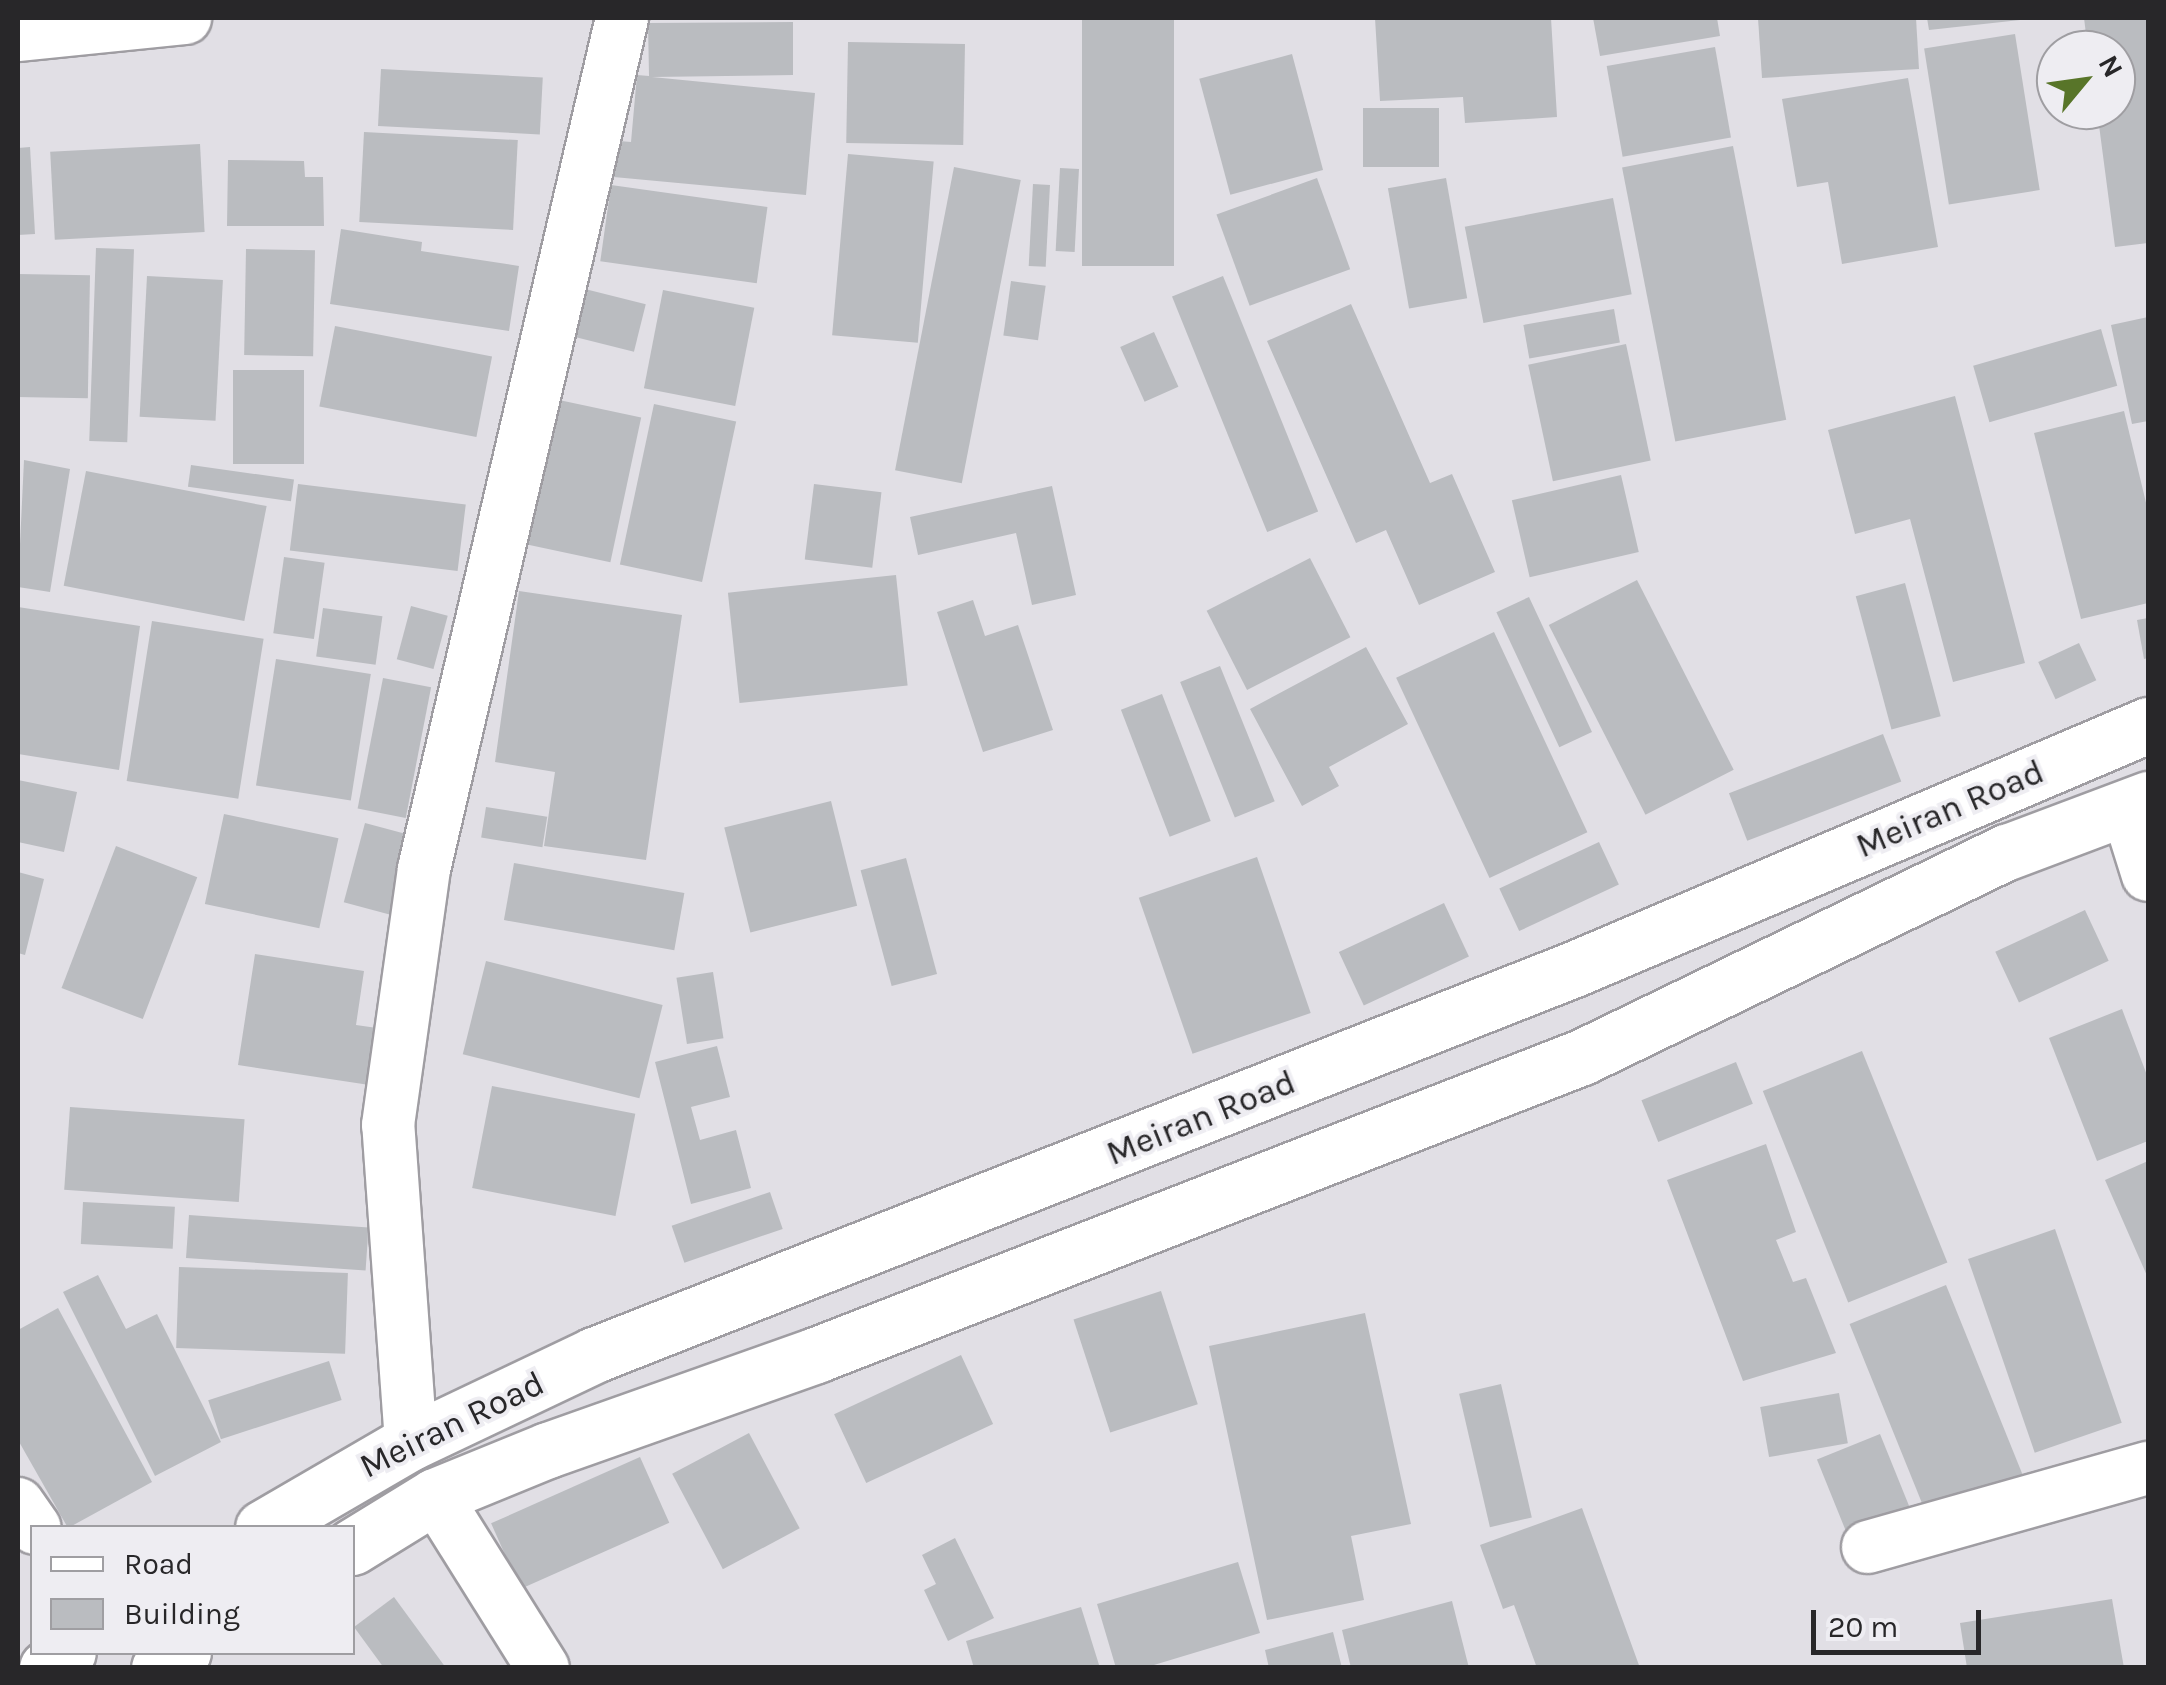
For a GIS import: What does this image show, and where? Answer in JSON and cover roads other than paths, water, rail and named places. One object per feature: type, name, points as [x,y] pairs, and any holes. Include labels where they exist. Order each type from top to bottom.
[{"type":"main road","name":"Meiran Road","points":[[268,1525],[411,1442],[594,1355],[1574,969],[2148,725]]},
{"type":"main road","name":"Meiran Road","points":[[355,1546],[435,1496],[1582,1056],[2008,852],[2138,804]]},
{"type":"street","points":[[18,35],[185,18]]},
{"type":"street","points":[[411,1442],[388,1125],[424,870],[622,18]]},
{"type":"street","points":[[2138,804],[2148,875]]},
{"type":"street","points":[[1868,1547],[2148,1468]]},
{"type":"street","points":[[435,1496],[543,1668]]},
{"type":"street","points":[[18,1504],[33,1525]]}]
